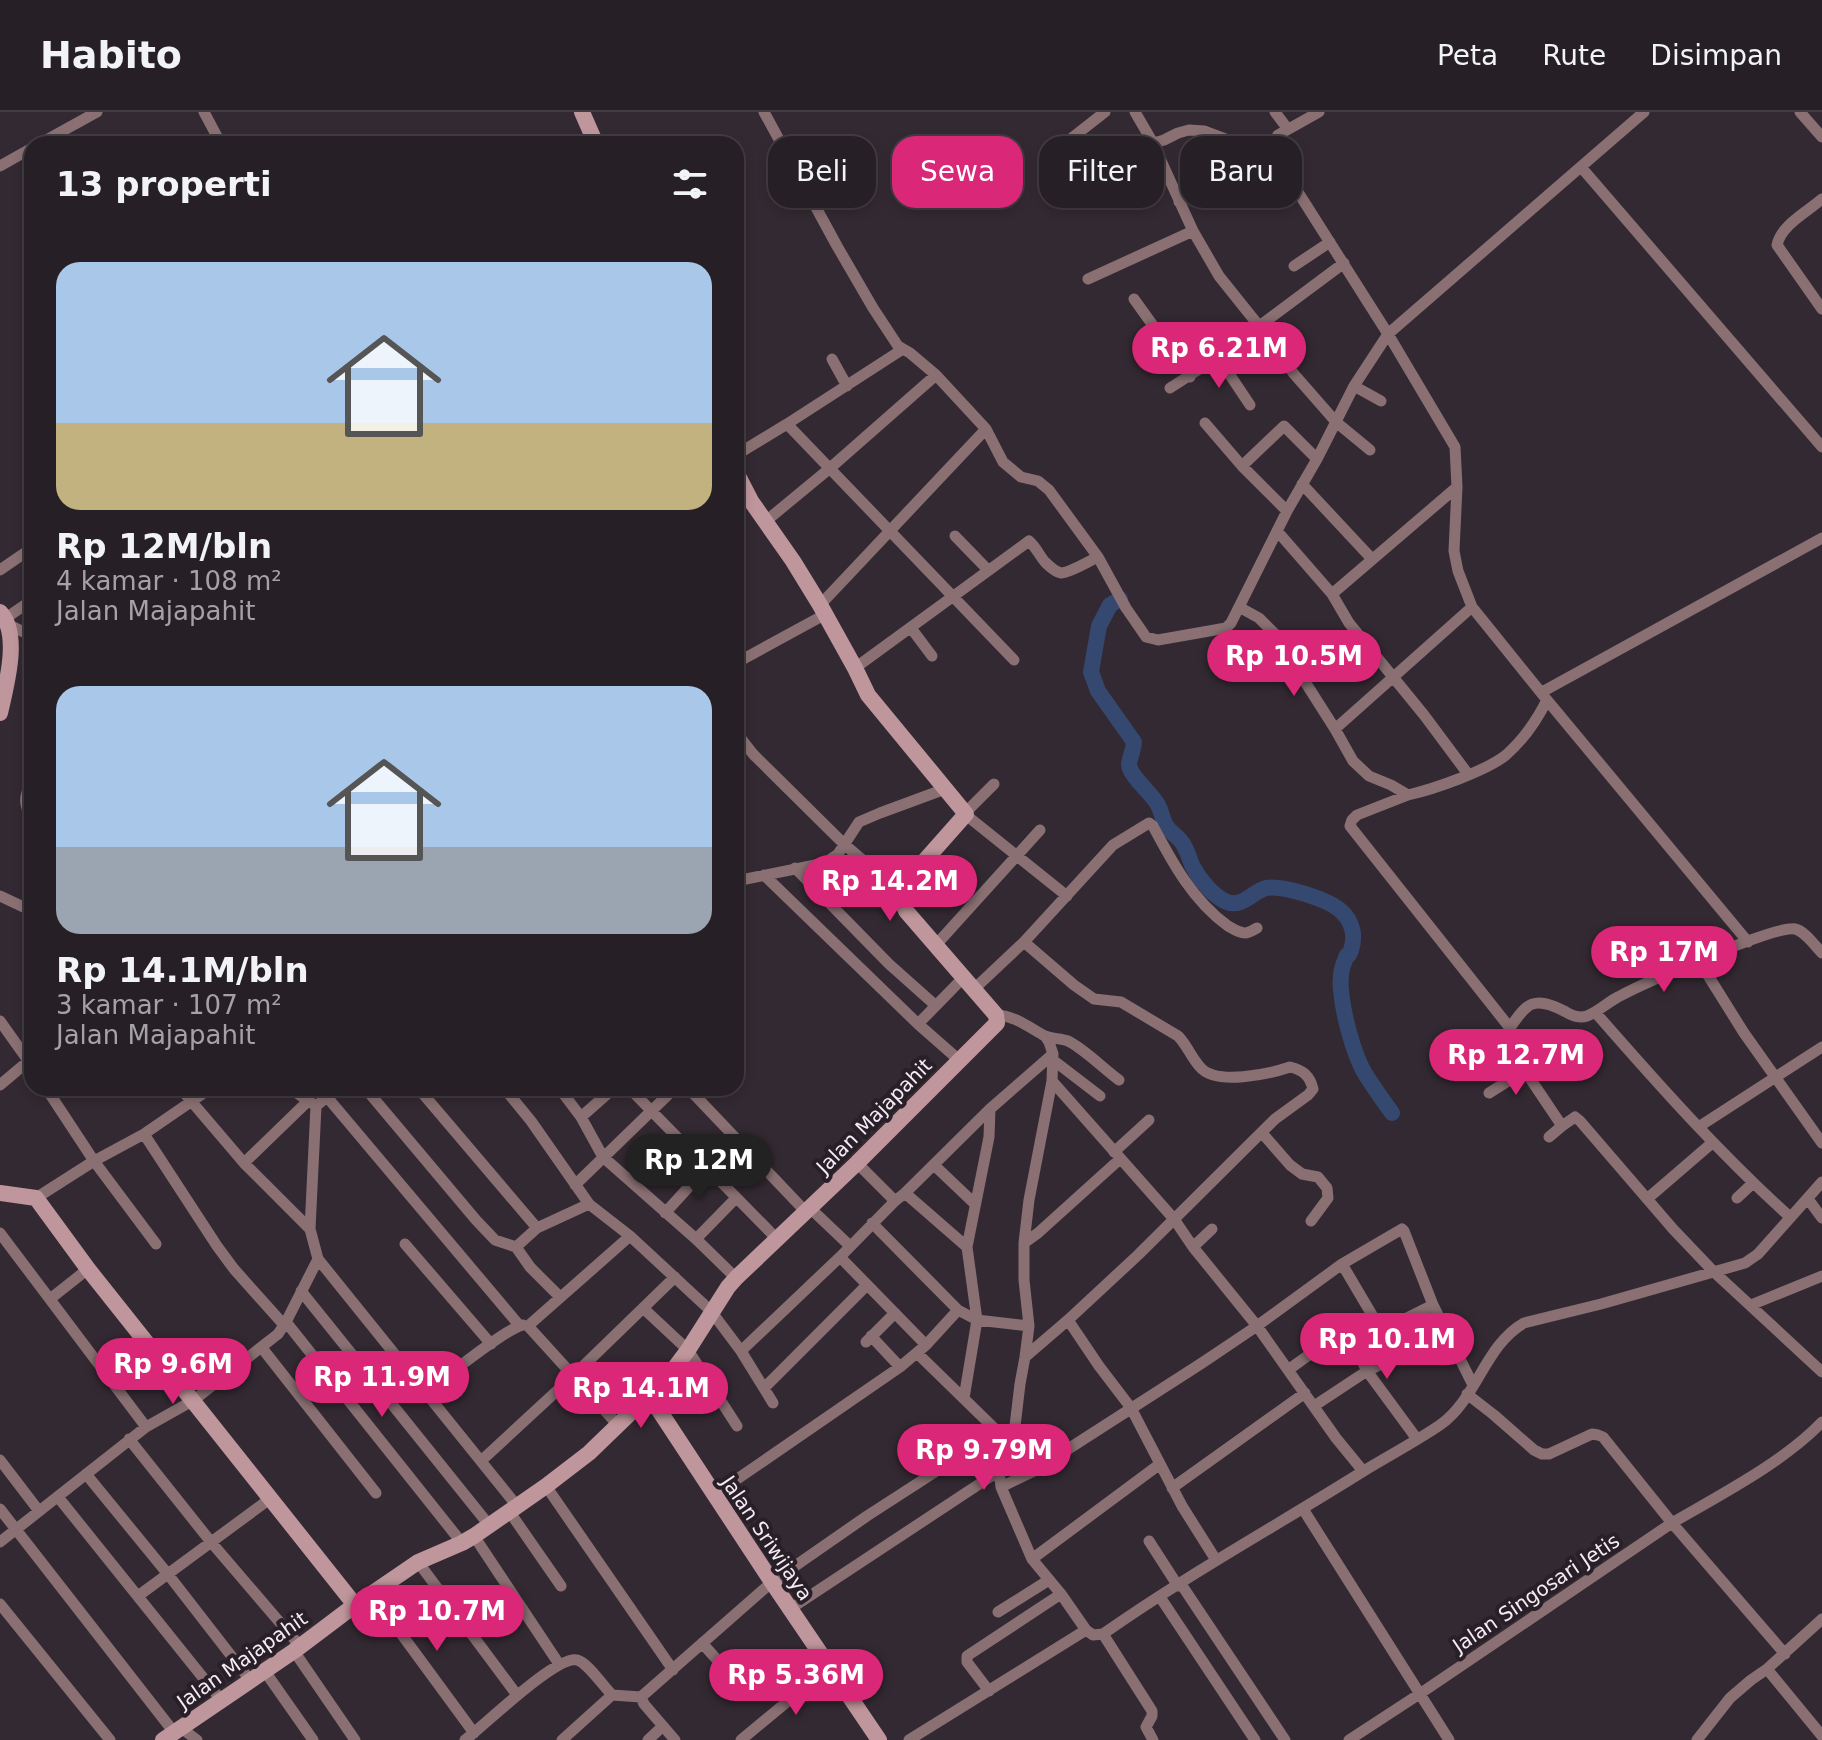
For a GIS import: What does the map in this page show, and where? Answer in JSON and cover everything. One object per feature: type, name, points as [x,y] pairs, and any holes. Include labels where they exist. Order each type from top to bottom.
[{"type":"street","points":[[54,136],[97,112]]},
{"type":"street","points":[[204,112],[217,136]]},
{"type":"street","points":[[582,112],[592,136]]},
{"type":"street","points":[[764,112],[873,308],[898,346],[936,375],[986,429],[1003,462],[1021,477],[1038,481],[1049,490],[1098,557],[1146,637],[1158,640],[1226,628],[1231,623],[1354,386],[1388,334],[1644,112]]},
{"type":"street","points":[[1074,136],[1105,112]]},
{"type":"street","points":[[1135,112],[1149,136]]},
{"type":"street","points":[[1275,112],[1287,128]]},
{"type":"street","points":[[1277,136],[1319,112]]},
{"type":"street","points":[[1800,112],[1822,137]]},
{"type":"street","points":[[1164,140],[1178,133],[1197,130],[1216,136]]},
{"type":"street","points":[[0,166],[24,152]]},
{"type":"street","points":[[1581,167],[1822,447]]},
{"type":"street","points":[[1164,168],[1193,231],[1219,276],[1294,374],[1336,422],[1370,450]]},
{"type":"street","points":[[1822,199],[1785,229],[1777,245],[1822,309]]},
{"type":"street","points":[[1302,202],[1344,263],[1455,447],[1454,551],[1472,607],[1748,942]]},
{"type":"street","points":[[1088,279],[1193,231]]},
{"type":"street","points":[[1294,266],[1330,242]]},
{"type":"street","points":[[1170,388],[1218,357],[1344,263]]},
{"type":"street","points":[[1134,299],[1190,377]]},
{"type":"street","points":[[744,450],[903,349]]},
{"type":"street","points":[[1218,357],[1250,405]]},
{"type":"street","points":[[832,359],[847,386]]},
{"type":"street","points":[[766,521],[936,375]]},
{"type":"street","points":[[1354,386],[1381,401]]},
{"type":"street","points":[[1205,423],[1287,511]]},
{"type":"street","points":[[787,424],[1014,660]]},
{"type":"street","points":[[1242,466],[1284,426],[1317,459]]},
{"type":"street","points":[[744,658],[822,610],[986,429]]},
{"type":"street","points":[[1302,484],[1372,559]]},
{"type":"street","points":[[744,487],[822,610],[872,702],[965,814],[1067,896]]},
{"type":"street","points":[[1332,594],[1457,487]]},
{"type":"street","points":[[1278,532],[1332,594],[1349,623],[1468,774]]},
{"type":"street","points":[[955,536],[988,570]]},
{"type":"street","points":[[1510,1028],[1350,826],[1352,820],[1357,815],[1441,786],[1497,761],[1535,722],[1544,696],[1822,538]]},
{"type":"street","points":[[855,668],[1029,541],[1057,572],[1071,570],[1098,557]]},
{"type":"street","points":[[0,569],[24,553]]},
{"type":"street","points":[[5,618],[24,605]]},
{"type":"street","points":[[1239,607],[1247,609],[1274,633],[1360,769],[1408,795]]},
{"type":"street","points":[[1335,729],[1472,607]]},
{"type":"street","points":[[5,618],[24,631]]},
{"type":"street","points":[[0,713],[11,649],[5,618]]},
{"type":"street","points":[[911,628],[932,656]]},
{"type":"street","points":[[744,742],[845,845],[900,892]]},
{"type":"street","points":[[994,784],[904,884],[900,892],[901,900],[906,911],[996,1015],[1018,1020],[1045,1036],[1068,1041],[1119,1080]]},
{"type":"street","points":[[744,879],[825,863],[838,854],[859,822],[945,789]]},
{"type":"street","points":[[918,1024],[935,1005],[1024,942],[1113,845],[1149,823],[1204,904],[1238,932],[1248,933],[1257,928]]},
{"type":"street","points":[[935,946],[1040,830]]},
{"type":"street","points":[[795,868],[889,964],[935,1005]]},
{"type":"street","points":[[764,875],[959,1060]]},
{"type":"street","points":[[0,896],[24,907]]},
{"type":"street","points":[[1562,1126],[1511,1050],[1510,1028],[1521,1011],[1535,1003],[1561,1009],[1577,1018],[1585,1017],[1673,971],[1748,942],[1793,929],[1803,933],[1822,953]]},
{"type":"street","points":[[1024,942],[1094,999],[1121,1002],[1178,1036],[1200,1067],[1210,1074],[1245,1078],[1290,1067],[1307,1075],[1313,1089],[1275,1119],[1068,1320],[1025,1357]]},
{"type":"street","points":[[1699,961],[1744,1033],[1822,1143]]},
{"type":"street","points":[[1595,1012],[1712,1143],[1790,1217]]},
{"type":"street","name":"Jalan Majapahit","points":[[172,1733],[418,1562],[468,1539],[589,1453],[649,1395],[688,1350],[711,1311],[736,1278],[997,1023],[996,1015]]},
{"type":"street","points":[[0,1021],[24,1053]]},
{"type":"street","points":[[1045,1036],[1053,1057],[1052,1081],[1024,1243],[1029,1326],[1015,1426],[1000,1461],[999,1471],[1001,1487],[1032,1559],[1093,1635],[1103,1634],[1216,1560],[1442,1424],[1457,1411],[1506,1337],[1517,1327],[1751,1260],[1822,1182]]},
{"type":"street","points":[[1700,1126],[1822,1047]]},
{"type":"street","points":[[1053,1057],[1100,1096]]},
{"type":"street","points":[[741,1351],[990,1109],[1053,1057]]},
{"type":"street","points":[[0,1085],[24,1067]]},
{"type":"street","points":[[1489,1093],[1524,1071]]},
{"type":"street","points":[[1052,1081],[1174,1219],[1363,1471]]},
{"type":"street","points":[[51,1096],[94,1161],[156,1244]]},
{"type":"street","points":[[187,1096],[244,1163],[310,1229]]},
{"type":"street","points":[[3,1198],[36,1198],[144,1134],[200,1096]]},
{"type":"street","points":[[300,1096],[312,1104]]},
{"type":"street","points":[[372,1096],[483,1229],[495,1240],[516,1247],[530,1267],[560,1297]]},
{"type":"street","points":[[425,1096],[537,1228]]},
{"type":"street","points":[[511,1096],[589,1204],[630,1236],[711,1311],[741,1351],[773,1403]]},
{"type":"street","points":[[565,1096],[581,1117],[603,1157],[736,1278]]},
{"type":"street","points":[[581,1117],[605,1096]]},
{"type":"street","points":[[637,1096],[777,1239]]},
{"type":"street","points":[[575,1185],[666,1096]]},
{"type":"street","points":[[696,1096],[808,1210],[850,1246]]},
{"type":"street","points":[[244,1163],[312,1104],[327,1097],[523,1326],[617,1424]]},
{"type":"street","points":[[312,1104],[310,1229],[318,1259],[481,1461],[561,1586]]},
{"type":"street","points":[[964,1398],[977,1320],[966,1254],[989,1137],[990,1109]]},
{"type":"street","points":[[1549,1137],[1572,1118],[1580,1121],[1714,1272],[1822,1372]]},
{"type":"street","points":[[1024,1243],[1117,1156],[1149,1120]]},
{"type":"street","points":[[1262,1133],[1290,1165],[1302,1174],[1318,1177],[1327,1188],[1328,1198],[1311,1221]]},
{"type":"street","points":[[144,1134],[234,1269],[285,1324],[468,1539],[559,1664]]},
{"type":"street","points":[[632,1182],[678,1138]]},
{"type":"street","points":[[1647,1199],[1712,1143]]},
{"type":"street","points":[[857,1163],[967,1247]]},
{"type":"street","points":[[934,1165],[975,1204]]},
{"type":"street","points":[[665,1213],[706,1168]]},
{"type":"street","points":[[1737,1198],[1753,1183]]},
{"type":"street","points":[[36,1198],[88,1269],[355,1605]]},
{"type":"street","points":[[696,1239],[736,1198]]},
{"type":"street","points":[[1808,1199],[1822,1218]]},
{"type":"street","points":[[516,1247],[537,1228],[589,1204]]},
{"type":"street","points":[[872,1223],[958,1310],[977,1320],[1029,1326]]},
{"type":"street","points":[[1193,1247],[1212,1229]]},
{"type":"street","points":[[1001,1487],[1034,1471],[1257,1326],[1342,1264],[1401,1229],[1470,1390],[1542,1454],[1549,1454],[1592,1434],[1603,1437],[1785,1654]]},
{"type":"street","points":[[0,1233],[146,1427]]},
{"type":"street","points":[[426,1392],[491,1344],[523,1326],[630,1236]]},
{"type":"street","points":[[405,1244],[491,1344]]},
{"type":"street","points":[[840,1257],[895,1313],[964,1398],[1009,1442]]},
{"type":"street","points":[[0,1542],[129,1439],[194,1400],[278,1334],[318,1259]]},
{"type":"street","points":[[1342,1264],[1378,1325]]},
{"type":"street","points":[[50,1299],[88,1269]]},
{"type":"street","points":[[1751,1305],[1822,1276]]},
{"type":"street","points":[[481,1461],[675,1277]]},
{"type":"street","points":[[764,1388],[867,1285]]},
{"type":"street","points":[[301,1291],[489,1525]]},
{"type":"street","points":[[1288,1370],[1313,1352],[1323,1354],[1358,1330],[1407,1318],[1433,1305]]},
{"type":"street","points":[[643,1308],[688,1350],[737,1426]]},
{"type":"street","points":[[714,1495],[900,1367],[922,1349],[958,1310]]},
{"type":"street","points":[[895,1313],[868,1339],[900,1367]]},
{"type":"street","points":[[1068,1320],[1131,1408],[1172,1488],[1216,1560]]},
{"type":"street","points":[[1314,1406],[1367,1371],[1446,1333]]},
{"type":"street","points":[[1349,1335],[1367,1371],[1417,1439]]},
{"type":"street","points":[[262,1348],[376,1493]]},
{"type":"street","points":[[1172,1488],[1305,1393]]},
{"type":"street","name":"Jalan Sriwijaya","points":[[649,1395],[879,1740]]},
{"type":"street","name":"Jalan Singosari Jetis","points":[[1349,1740],[1672,1523],[1742,1482],[1822,1422]]},
{"type":"street","points":[[472,1735],[517,1695],[559,1664],[571,1659],[582,1662],[612,1695],[641,1697],[772,1582],[996,1430]]},
{"type":"street","points":[[129,1439],[297,1648],[355,1740]]},
{"type":"street","points":[[0,1460],[39,1511]]},
{"type":"street","points":[[1032,1559],[1160,1464]]},
{"type":"street","points":[[790,1609],[999,1471]]},
{"type":"street","points":[[86,1474],[167,1573],[313,1740]]},
{"type":"street","points":[[546,1486],[673,1670]]},
{"type":"street","points":[[58,1497],[221,1700]]},
{"type":"street","points":[[138,1596],[271,1498]]},
{"type":"street","points":[[0,1509],[172,1733],[197,1740]]},
{"type":"street","points":[[1303,1509],[1449,1740]]},
{"type":"street","points":[[1149,1541],[1285,1740]]},
{"type":"street","points":[[418,1562],[517,1695]]},
{"type":"street","points":[[998,1612],[1049,1580]]},
{"type":"street","points":[[372,1594],[472,1735],[488,1740]]},
{"type":"street","points":[[989,1691],[967,1662],[967,1656],[1061,1594]]},
{"type":"street","points":[[1160,1597],[1255,1740]]},
{"type":"street","points":[[0,1604],[110,1740]]},
{"type":"street","points":[[1697,1740],[1730,1698],[1785,1654],[1822,1619]]},
{"type":"street","points":[[909,1740],[1086,1630]]},
{"type":"street","points":[[1103,1634],[1152,1711],[1146,1727],[1153,1740]]},
{"type":"street","points":[[702,1643],[728,1672]]},
{"type":"street","points":[[741,1740],[829,1667]]},
{"type":"street","points":[[1767,1669],[1822,1736]]},
{"type":"street","points":[[562,1740],[612,1695]]},
{"type":"street","points":[[641,1697],[675,1740]]},
{"type":"street","points":[[648,1740],[663,1726]]},
{"type":"street","points":[[1705,1729],[1715,1740]]},
{"type":"waterway","points":[[1120,599],[1110,605],[1099,626],[1091,672],[1098,691],[1134,742],[1129,763],[1131,770],[1155,800],[1164,822],[1182,843],[1199,877],[1222,900],[1237,903],[1266,888],[1283,889],[1326,902],[1345,915],[1353,939],[1341,978],[1346,1021],[1364,1072],[1392,1113]]}]
